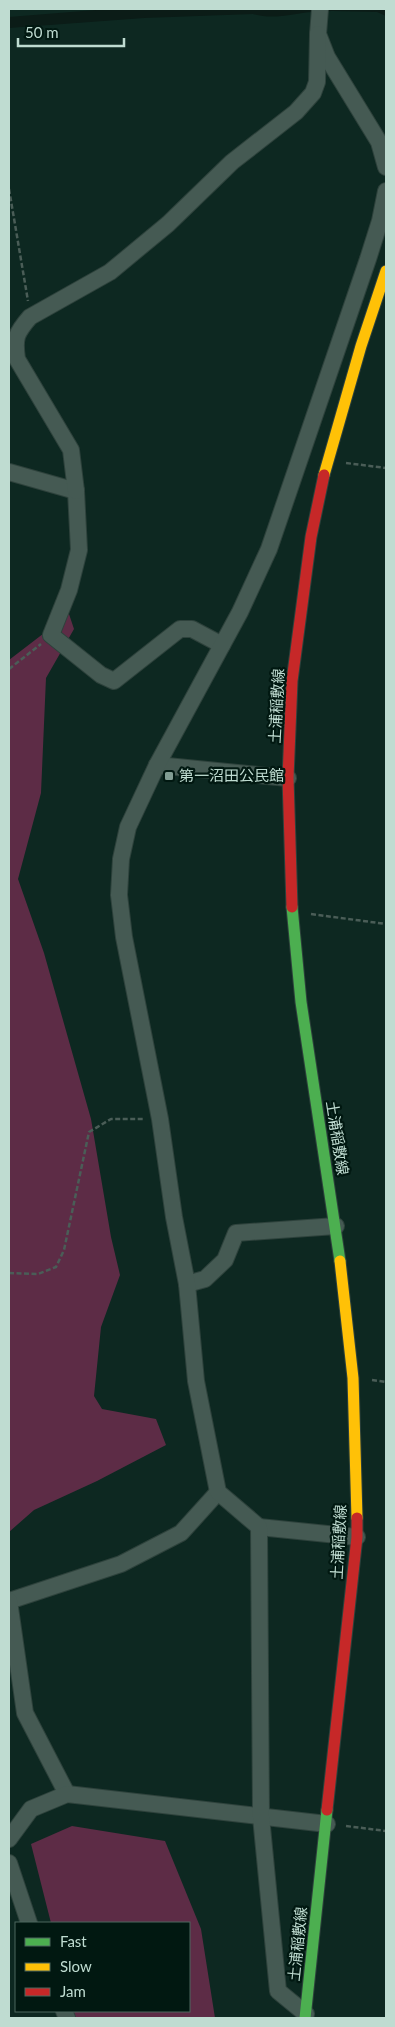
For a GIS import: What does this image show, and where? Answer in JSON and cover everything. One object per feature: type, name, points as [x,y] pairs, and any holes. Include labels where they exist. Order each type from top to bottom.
[{"type":"main road","name":"土浦稲敷線","points":[[305,2016],[357,1537],[354,1378],[336,1226],[301,1002],[292,911],[288,778],[292,681],[311,537],[327,460],[361,346],[386,271]]},
{"type":"street","points":[[222,645],[192,629],[180,629],[114,681],[100,675],[51,635],[69,590],[79,550],[76,491],[71,450],[17,359],[12,342],[30,317],[110,272],[168,224],[232,162],[296,112],[313,92],[317,82],[320,9]]},
{"type":"street","points":[[318,34],[327,57],[379,142],[386,167]]},
{"type":"street","points":[[357,1537],[259,1527],[218,1492],[196,1381],[187,1284],[174,1217],[160,1119],[124,937],[119,895],[121,859],[128,827],[157,765],[257,579],[269,549],[371,250],[380,221],[386,191]]},
{"type":"street","points":[[9,472],[76,491]]},
{"type":"street","points":[[157,765],[288,778]]},
{"type":"street","points":[[187,1284],[205,1279],[225,1260],[236,1233],[336,1226]]},
{"type":"street","points":[[67,1794],[24,1713],[11,1645],[9,1601],[121,1564],[180,1533],[218,1492]]},
{"type":"street","points":[[259,1527],[261,1817],[278,1992],[305,2016]]},
{"type":"street","points":[[9,1839],[31,1808],[67,1794],[327,1824]]},
{"type":"street","points":[[9,1863],[29,1922]]},
{"type":"path","points":[[9,189],[30,317]]},
{"type":"path","points":[[9,669],[51,635]]},
{"type":"path","points":[[292,911],[386,924]]},
{"type":"path","points":[[9,1273],[38,1274],[56,1266],[64,1250],[89,1132],[112,1119],[160,1119]]},
{"type":"path","points":[[327,1824],[386,1831]]},
{"type":"shaded area","points":[[68,611],[74,629],[46,678],[41,793],[18,879],[44,953],[91,1119],[111,1237],[120,1275],[101,1327],[94,1396],[102,1409],[156,1419],[166,1445],[97,1481],[34,1510],[9,1532],[9,660],[52,627]]},
{"type":"shaded area","points":[[72,1826],[165,1841],[201,1929],[215,2018],[74,2018],[72,2012],[190,2012],[190,1922],[51,1922],[31,1844]]},
{"type":"water","points":[[108,9],[386,9],[386,16],[377,12],[327,11],[275,17],[253,14],[144,18],[9,28],[9,17]]},
{"type":"traffic: fast","points":[[292,907],[301,1002],[340,1261]]},
{"type":"traffic: fast","points":[[305,2018],[327,1810]]},
{"type":"traffic: slow","points":[[324,475],[361,346],[386,271]]},
{"type":"traffic: slow","points":[[340,1261],[353,1378],[357,1518]]},
{"type":"traffic: jam","points":[[292,907],[288,778],[292,681],[311,537],[324,475]]},
{"type":"traffic: jam","points":[[327,1810],[357,1537],[357,1518]]},
{"type":"place","name":"第一沼田公民館","points":[[169,776]]}]
